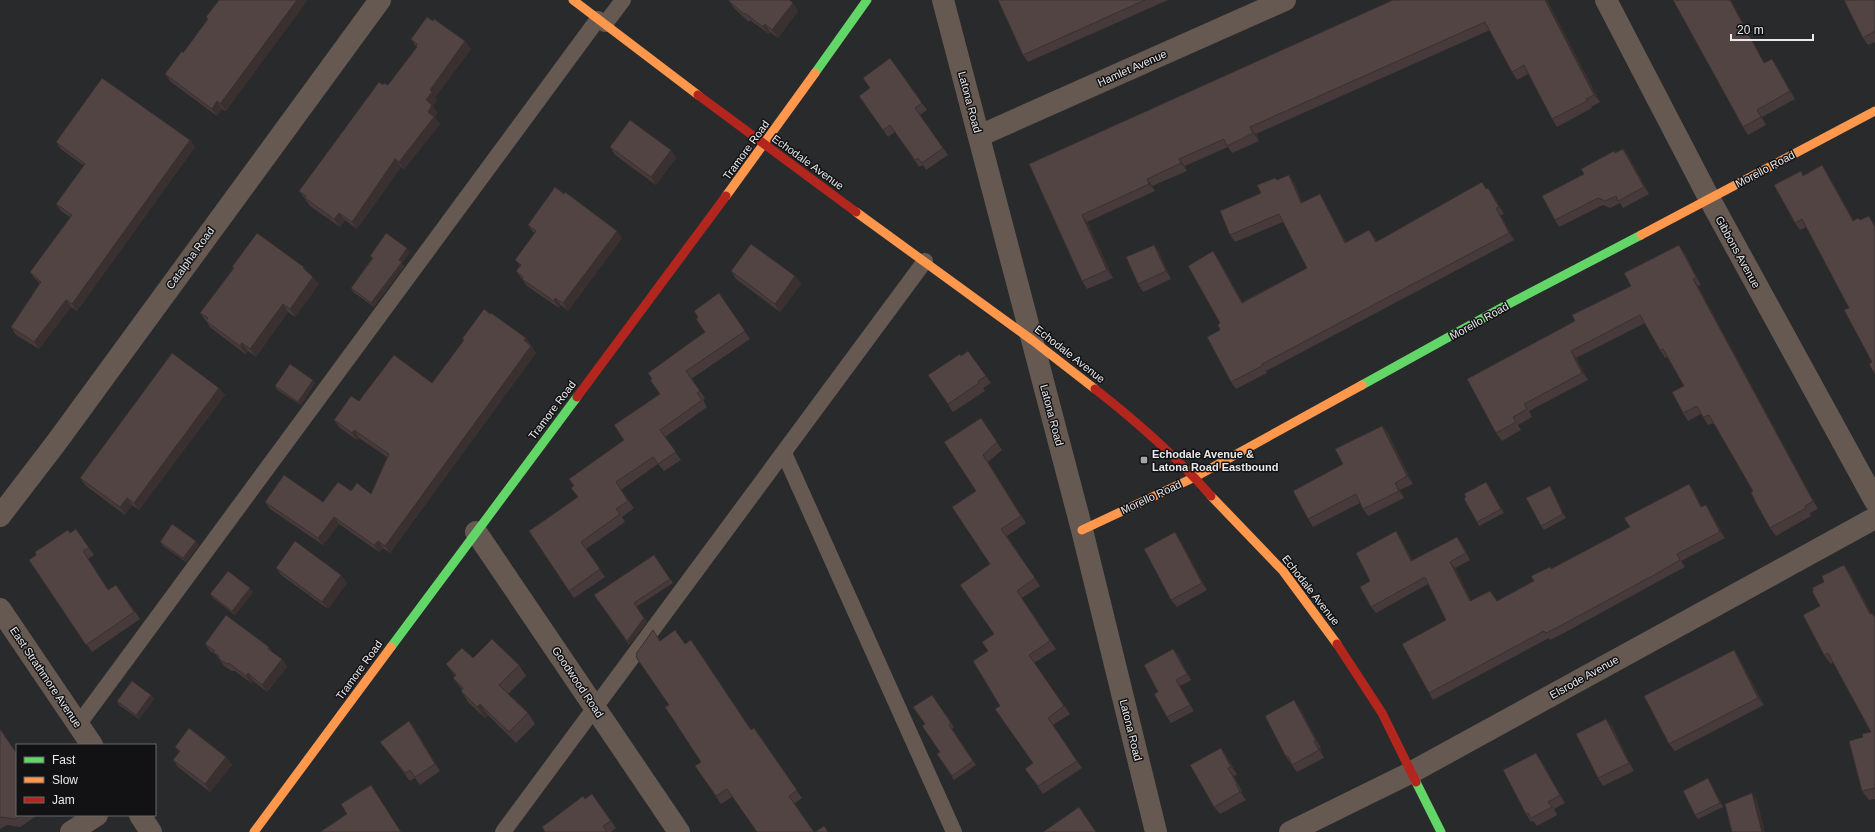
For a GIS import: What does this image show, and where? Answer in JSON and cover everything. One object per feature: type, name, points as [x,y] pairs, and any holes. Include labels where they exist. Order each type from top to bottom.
[{"type":"street","name":"Catalpha Road","points":[[0,516],[56,443],[380,0]]},
{"type":"street","name":"Echodale Avenue","points":[[573,0],[764,145],[1032,340],[1132,419],[1195,477],[1283,571],[1345,654],[1382,713],[1441,832]]},
{"type":"street","name":"Latona Road","points":[[943,0],[1082,530],[1156,832]]},
{"type":"street","name":"Hamlet Avenue","points":[[979,136],[1285,0]]},
{"type":"street","name":"Gibbons Avenue","points":[[1606,0],[1709,198],[1875,501]]},
{"type":"street","name":"Tramore Road","points":[[254,832],[764,145],[860,2]]},
{"type":"street","name":"Morello Road","points":[[1082,530],[1195,477],[1503,307],[1875,111]]},
{"type":"street","name":"Elsrode Avenue","points":[[1290,832],[1412,772],[1875,518]]},
{"type":"street","name":"Goodwood Road","points":[[476,532],[679,832]]},
{"type":"street","name":"East Strathmore Avenue","points":[[0,609],[91,744]]},
{"type":"street","points":[[71,832],[95,816]]},
{"type":"street","points":[[141,816],[152,832]]},
{"type":"lane","points":[[78,725],[602,21],[623,0]]},
{"type":"lane","points":[[503,832],[925,261]]},
{"type":"lane","points":[[784,453],[954,832]]},
{"type":"building","points":[[219,0],[297,0],[220,104],[217,101],[212,109],[165,74],[182,51],[183,53],[208,19],[206,17]]},
{"type":"building","points":[[729,0],[789,0],[793,3],[772,30],[765,24],[763,27],[745,13],[744,14]]},
{"type":"building","points":[[998,0],[1145,0],[1023,55]]},
{"type":"building","points":[[1393,0],[1545,0],[1594,95],[1586,99],[1587,101],[1552,119],[1524,65],[1512,72],[1485,22],[1250,127],[1253,133],[1227,146],[1224,139],[1179,159],[1181,163],[1147,179],[1149,184],[1082,215],[1107,270],[1082,281],[1029,164]]},
{"type":"building","points":[[1673,0],[1730,0],[1764,63],[1772,59],[1790,91],[1757,110],[1761,117],[1743,127]]},
{"type":"building","points":[[1844,0],[1875,0],[1875,31],[1863,38]]},
{"type":"building","points":[[427,17],[433,21],[434,19],[465,41],[430,90],[432,92],[426,100],[432,105],[428,112],[434,117],[399,162],[395,159],[352,222],[339,213],[334,219],[305,198],[306,196],[299,191],[379,82],[383,85],[384,83],[388,85],[417,47],[417,44],[411,39]]},
{"type":"building","points":[[890,58],[922,103],[915,108],[943,148],[922,163],[918,158],[915,160],[890,125],[883,130],[859,96],[870,88],[863,78]]},
{"type":"building","points":[[102,78],[190,140],[72,304],[66,300],[34,342],[11,327],[41,282],[30,272],[72,215],[56,204],[85,164],[56,142]]},
{"type":"building","points":[[630,120],[671,150],[651,177],[610,147]]},
{"type":"building","points":[[1623,149],[1644,187],[1618,201],[1616,196],[1605,201],[1598,198],[1555,220],[1542,196],[1584,174],[1581,169],[1614,151],[1615,153]]},
{"type":"building","points":[[1822,165],[1853,221],[1858,218],[1860,220],[1869,216],[1875,227],[1875,374],[1869,364],[1872,362],[1844,310],[1849,308],[1802,219],[1795,223],[1774,185],[1801,171],[1803,176]]},
{"type":"building","points":[[1289,175],[1301,203],[1320,194],[1345,243],[1369,230],[1376,242],[1482,182],[1486,189],[1488,188],[1499,207],[1496,208],[1509,233],[1262,364],[1262,366],[1231,382],[1207,337],[1220,330],[1218,325],[1220,323],[1188,266],[1213,251],[1242,303],[1307,268],[1279,214],[1230,235],[1220,211],[1261,193],[1257,185],[1275,178],[1277,180]]},
{"type":"building","points":[[555,187],[564,194],[565,192],[617,231],[563,303],[555,298],[554,301],[522,279],[523,277],[516,271],[521,265],[515,260],[536,231],[528,225]]},
{"type":"building","points":[[257,233],[304,267],[303,268],[313,277],[290,309],[283,304],[250,349],[242,343],[240,346],[206,321],[208,318],[200,313],[234,268],[232,267]]},
{"type":"building","points":[[386,233],[407,248],[399,260],[402,262],[371,303],[351,288],[373,258],[370,256]]},
{"type":"building","points":[[751,244],[795,276],[775,304],[731,271]]},
{"type":"building","points":[[1154,245],[1166,271],[1138,284],[1126,257]]},
{"type":"building","points":[[1679,245],[1696,277],[1693,279],[1813,501],[1805,506],[1806,508],[1770,528],[1756,503],[1751,492],[1753,491],[1709,415],[1703,417],[1697,406],[1683,413],[1672,392],[1684,386],[1663,349],[1660,350],[1640,315],[1571,351],[1582,373],[1524,404],[1527,409],[1513,417],[1516,422],[1496,433],[1467,379],[1575,321],[1572,315],[1631,286],[1624,273]]},
{"type":"building","points":[[719,293],[745,331],[686,371],[700,391],[697,393],[702,400],[660,430],[676,452],[658,464],[653,457],[616,482],[628,501],[616,509],[620,514],[581,542],[600,569],[569,591],[529,531],[578,497],[571,488],[574,486],[569,479],[624,440],[614,425],[660,394],[650,380],[652,379],[648,373],[705,332],[696,319],[698,317],[694,311]]},
{"type":"building","points":[[484,309],[526,338],[524,340],[531,346],[385,546],[378,541],[374,545],[334,517],[318,538],[265,502],[284,475],[323,502],[338,482],[351,491],[357,483],[371,494],[389,454],[354,430],[352,433],[334,420],[351,396],[359,401],[394,355],[432,383],[464,340],[462,339]]},
{"type":"building","points":[[968,351],[986,376],[978,381],[979,383],[948,404],[928,375],[960,354],[961,356]]},
{"type":"building","points":[[172,353],[219,388],[134,503],[127,498],[120,507],[80,478]]},
{"type":"building","points":[[290,364],[313,380],[298,402],[275,386]]},
{"type":"building","points":[[981,418],[997,442],[983,455],[1021,516],[1001,529],[1035,578],[1017,591],[1050,641],[1029,655],[1064,706],[1048,718],[1077,761],[1038,786],[1025,769],[1033,763],[995,709],[1000,706],[973,661],[988,651],[982,642],[994,634],[960,585],[990,564],[952,507],[976,491],[944,442]]},
{"type":"building","points":[[1382,426],[1407,476],[1395,483],[1399,491],[1363,509],[1356,494],[1308,519],[1293,491],[1343,464],[1335,449]]},
{"type":"building","points":[[1486,482],[1501,509],[1477,522],[1464,499],[1466,497],[1464,494]]},
{"type":"building","points":[[1689,484],[1701,507],[1706,505],[1720,532],[1677,554],[1680,560],[1654,575],[1560,626],[1546,633],[1544,631],[1429,693],[1402,644],[1446,620],[1425,577],[1371,607],[1360,587],[1370,581],[1356,553],[1396,531],[1411,561],[1457,537],[1466,553],[1450,562],[1470,601],[1490,591],[1497,601],[1534,581],[1531,576],[1550,567],[1551,569],[1630,527],[1624,518]]},
{"type":"building","points":[[1550,486],[1563,514],[1541,526],[1526,498]]},
{"type":"building","points":[[172,524],[196,541],[183,558],[160,542]]},
{"type":"building","points":[[76,529],[89,548],[83,551],[108,590],[116,585],[134,612],[86,645],[29,560],[36,555],[35,552],[68,530],[70,533]]},
{"type":"building","points":[[1175,532],[1202,583],[1171,600],[1144,549]]},
{"type":"building","points":[[295,541],[341,575],[322,602],[276,568]]},
{"type":"building","points":[[654,555],[670,579],[634,603],[644,618],[627,641],[594,595]]},
{"type":"building","points":[[1844,565],[1870,614],[1872,613],[1875,618],[1875,788],[1862,791],[1849,741],[1863,737],[1862,734],[1871,732],[1828,653],[1824,655],[1803,615],[1820,606],[1812,591],[1814,590],[1812,588],[1824,582],[1822,576]]},
{"type":"building","points":[[228,571],[250,588],[232,611],[210,594]]},
{"type":"building","points":[[226,615],[269,647],[268,649],[282,659],[262,685],[248,673],[246,676],[229,663],[227,664],[219,659],[219,656],[213,652],[215,651],[205,644]]},
{"type":"building","points":[[653,630],[660,641],[675,630],[685,644],[691,640],[751,730],[754,728],[797,790],[789,796],[814,832],[757,832],[727,789],[716,796],[695,766],[701,762],[665,707],[669,705],[636,657],[636,654]]},
{"type":"building","points":[[492,639],[519,665],[499,685],[528,713],[509,732],[480,704],[477,707],[461,691],[463,688],[453,678],[456,675],[446,664],[462,648],[473,658]]},
{"type":"building","points":[[1173,649],[1187,674],[1176,680],[1190,705],[1167,717],[1154,694],[1158,692],[1144,665]]},
{"type":"building","points":[[1734,650],[1758,698],[1669,744],[1644,696]]},
{"type":"building","points":[[132,681],[151,695],[136,715],[117,701]]},
{"type":"building","points":[[932,695],[951,723],[949,725],[973,761],[952,776],[937,754],[940,752],[922,726],[925,724],[913,707]]},
{"type":"building","points":[[1294,700],[1316,741],[1314,741],[1319,750],[1292,765],[1288,756],[1286,757],[1265,716]]},
{"type":"building","points":[[1606,719],[1629,763],[1598,778],[1576,734]]},
{"type":"building","points":[[409,721],[435,764],[415,777],[410,770],[405,773],[380,742]]},
{"type":"building","points":[[189,728],[226,757],[205,784],[173,760],[180,751],[175,747]]},
{"type":"building","points":[[0,729],[16,753],[16,816],[20,816],[15,819],[0,818]]},
{"type":"building","points":[[1221,748],[1231,767],[1228,768],[1240,792],[1214,807],[1190,765]]},
{"type":"building","points":[[1536,753],[1560,795],[1548,802],[1552,807],[1531,818],[1528,813],[1526,814],[1503,770]]},
{"type":"building","points":[[1708,778],[1720,803],[1695,815],[1683,791]]},
{"type":"building","points":[[371,785],[401,832],[320,832],[347,814],[341,804]]},
{"type":"building","points":[[1752,793],[1762,832],[1732,832],[1725,804]]},
{"type":"building","points":[[592,794],[611,821],[603,826],[607,832],[545,832],[542,827],[583,796],[585,799]]},
{"type":"building","points":[[1079,807],[1096,832],[1043,832]]},
{"type":"building","points":[[824,826],[828,832],[815,832]]},
{"type":"traffic: fast","points":[[815,73],[867,0]]},
{"type":"traffic: fast","points":[[1362,385],[1503,307],[1641,235]]},
{"type":"traffic: fast","points":[[391,647],[577,397]]},
{"type":"traffic: fast","points":[[1416,782],[1441,832]]},
{"type":"traffic: slow","points":[[573,0],[698,95]]},
{"type":"traffic: slow","points":[[726,196],[815,73]]},
{"type":"traffic: slow","points":[[1641,235],[1875,111]]},
{"type":"traffic: slow","points":[[856,212],[1032,340],[1095,389]]},
{"type":"traffic: slow","points":[[1082,530],[1195,477],[1362,385]]},
{"type":"traffic: slow","points":[[1211,496],[1283,571],[1337,644]]},
{"type":"traffic: slow","points":[[254,832],[391,647]]},
{"type":"traffic: jam","points":[[698,95],[856,212]]},
{"type":"traffic: jam","points":[[577,397],[726,196]]},
{"type":"traffic: jam","points":[[1095,389],[1155,440],[1184,467],[1211,496]]},
{"type":"traffic: jam","points":[[1337,644],[1382,713],[1416,782]]},
{"type":"place","name":"Echodale Avenue & Latona Road Eastbound","points":[[1144,460]]}]
